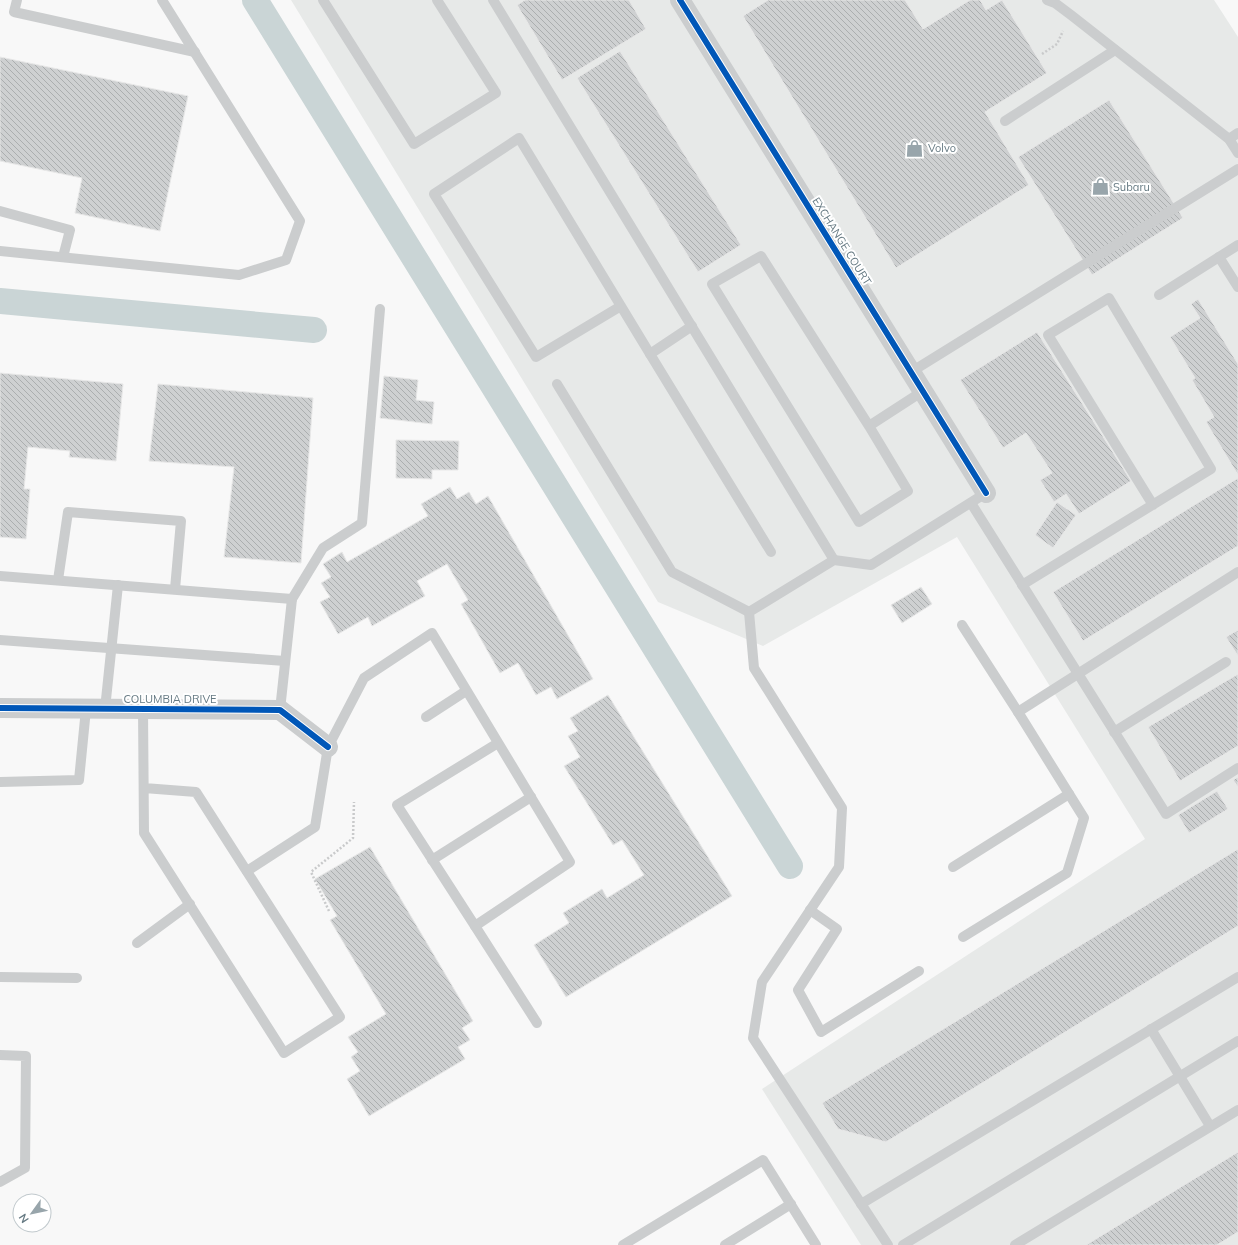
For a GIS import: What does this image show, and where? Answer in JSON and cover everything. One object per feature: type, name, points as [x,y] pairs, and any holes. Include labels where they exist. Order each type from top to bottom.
[{"type":"street","name":"EXCHANGE COURT","points":[[680,0],[923,391],[978,498]]},
{"type":"street","name":"COLUMBIA DRIVE","points":[[0,708],[280,710]]},
{"type":"street","points":[[280,710],[328,747]]},
{"type":"lane","points":[[16,0],[14,12],[195,52]]},
{"type":"lane","points":[[0,251],[239,275],[286,260],[300,222],[162,0]]},
{"type":"lane","points":[[322,0],[414,144],[496,93],[437,0]]},
{"type":"lane","points":[[493,0],[834,560]]},
{"type":"lane","points":[[1053,1],[1229,139],[1238,153]]},
{"type":"lane","points":[[1005,121],[1115,50]]},
{"type":"lane","points":[[1229,139],[1238,133]]},
{"type":"lane","points":[[622,306],[536,357],[434,194],[519,138],[622,306],[771,552]]},
{"type":"lane","points":[[911,372],[1238,169]]},
{"type":"lane","points":[[0,211],[70,230],[63,257]]},
{"type":"lane","points":[[1159,295],[1238,245]]},
{"type":"lane","points":[[761,256],[870,426],[908,491],[859,522],[712,284],[761,256]]},
{"type":"lane","points":[[1219,257],[1238,287]]},
{"type":"lane","points":[[1022,585],[1153,505],[1211,469],[1109,298],[1048,335],[1153,505]]},
{"type":"lane","points":[[280,710],[292,598],[323,548],[362,523],[380,310]]},
{"type":"lane","points":[[650,354],[692,326]]},
{"type":"lane","points":[[558,384],[672,572],[748,612]]},
{"type":"lane","points":[[870,426],[923,391]]},
{"type":"lane","points":[[748,612],[834,560],[871,565],[978,498],[1022,585],[1166,814],[1238,768]]},
{"type":"lane","points":[[58,580],[68,512],[181,521],[175,589]]},
{"type":"lane","points":[[1018,712],[1238,572]]},
{"type":"lane","points":[[0,576],[292,598]]},
{"type":"lane","points":[[105,709],[110,648],[118,585]]},
{"type":"lane","points":[[748,612],[754,668],[842,808],[839,868],[762,982],[753,1038],[888,1245]]},
{"type":"lane","points":[[962,625],[1084,818],[1067,873],[963,938]]},
{"type":"lane","points":[[247,871],[315,827],[328,747],[364,678],[432,633],[570,862],[475,926]]},
{"type":"lane","points":[[0,640],[285,661]]},
{"type":"lane","points":[[1114,732],[1226,662]]},
{"type":"lane","points":[[426,717],[466,691]]},
{"type":"lane","points":[[0,782],[79,780],[86,709]]},
{"type":"lane","points":[[143,709],[144,833],[284,1053],[340,1017],[196,792],[144,788]]},
{"type":"lane","points":[[498,742],[397,805],[537,1023]]},
{"type":"lane","points":[[953,867],[1069,794]]},
{"type":"lane","points":[[432,860],[531,797]]},
{"type":"lane","points":[[137,943],[190,904]]},
{"type":"lane","points":[[810,910],[836,929],[798,990],[821,1032],[919,971]]},
{"type":"lane","points":[[0,977],[77,978]]},
{"type":"lane","points":[[862,1204],[1238,977]]},
{"type":"lane","points":[[1151,1029],[1210,1126]]},
{"type":"lane","points":[[903,1245],[1238,1041]]},
{"type":"lane","points":[[0,1055],[26,1056],[26,1071],[25,1168],[0,1182]]},
{"type":"lane","points":[[1015,1245],[1238,1110]]},
{"type":"lane","points":[[623,1245],[763,1160],[816,1245]]},
{"type":"lane","points":[[724,1245],[791,1204]]},
{"type":"path","points":[[330,911],[311,872],[353,838],[354,802]]},
{"type":"shaded area","points":[[291,0],[1214,0],[1238,37],[1238,1245],[861,1245],[762,1089],[1145,839],[957,537],[763,646],[658,602]]},
{"type":"building","points":[[525,0],[629,0],[646,29],[562,80],[517,5]]},
{"type":"building","name":"Volvo","points":[[768,0],[905,0],[923,29],[970,0],[980,0],[986,10],[1002,0],[1047,73],[985,112],[1029,185],[896,268],[743,16]]},
{"type":"building","points":[[620,51],[741,245],[698,272],[577,78]]},
{"type":"building","points":[[0,57],[188,96],[160,231],[75,213],[82,178],[0,161]]},
{"type":"building","name":"Subaru","points":[[1109,100],[1183,218],[1092,275],[1018,157]]},
{"type":"building","points":[[1198,299],[1238,364],[1238,475],[1206,422],[1214,417],[1192,380],[1195,378],[1170,337],[1200,318],[1191,304]]},
{"type":"building","points":[[1037,332],[1131,481],[1079,514],[1066,494],[1054,502],[1040,480],[1052,473],[1026,433],[1003,448],[960,380]]},
{"type":"building","points":[[0,373],[123,384],[116,461],[69,457],[70,451],[28,447],[24,489],[30,489],[26,539],[0,537]]},
{"type":"building","points":[[384,376],[418,380],[416,400],[434,402],[432,424],[380,418]]},
{"type":"building","points":[[158,384],[313,398],[301,563],[224,557],[234,467],[149,461]]},
{"type":"building","points":[[396,440],[459,441],[458,470],[432,470],[432,479],[396,478]]},
{"type":"building","points":[[1238,478],[1238,546],[1083,641],[1053,592]]},
{"type":"building","points":[[450,487],[457,499],[469,492],[476,504],[488,496],[593,679],[557,699],[551,687],[536,695],[518,663],[500,673],[461,604],[468,600],[447,564],[417,581],[425,596],[372,626],[368,617],[338,634],[320,602],[330,597],[321,583],[331,577],[323,564],[342,552],[347,562],[428,516],[421,504]]},
{"type":"building","points":[[1057,502],[1076,515],[1053,548],[1035,535]]},
{"type":"building","points":[[921,587],[932,604],[902,623],[891,605]]},
{"type":"building","points":[[1238,630],[1238,656],[1226,637]]},
{"type":"building","points":[[1238,674],[1238,746],[1180,781],[1148,727]]},
{"type":"building","points":[[608,695],[732,896],[566,997],[534,945],[569,923],[563,913],[602,889],[607,898],[644,875],[622,840],[613,845],[564,766],[580,757],[568,736],[578,731],[570,718]]},
{"type":"building","points":[[1238,777],[1238,787],[1233,780]]},
{"type":"building","points":[[1217,791],[1228,809],[1189,833],[1178,815]]},
{"type":"building","points":[[370,847],[473,1021],[462,1028],[470,1040],[458,1047],[465,1059],[369,1116],[347,1079],[360,1071],[351,1057],[358,1052],[348,1037],[386,1014],[330,920],[337,916],[315,879]]},
{"type":"building","points":[[1238,849],[1238,926],[886,1142],[838,1129],[822,1103]]},
{"type":"building","points":[[1238,1152],[1238,1232],[1217,1245],[1086,1245]]},
{"type":"waterway","points":[[255,0],[790,866]]},
{"type":"waterway","points":[[0,301],[314,330]]},
{"type":"cycle path","points":[[680,0],[986,493]]},
{"type":"cycle path","points":[[0,708],[280,710],[328,747]]},
{"type":"place","name":"Volvo","points":[[915,148]]},
{"type":"place","name":"Subaru","points":[[1100,187]]}]
